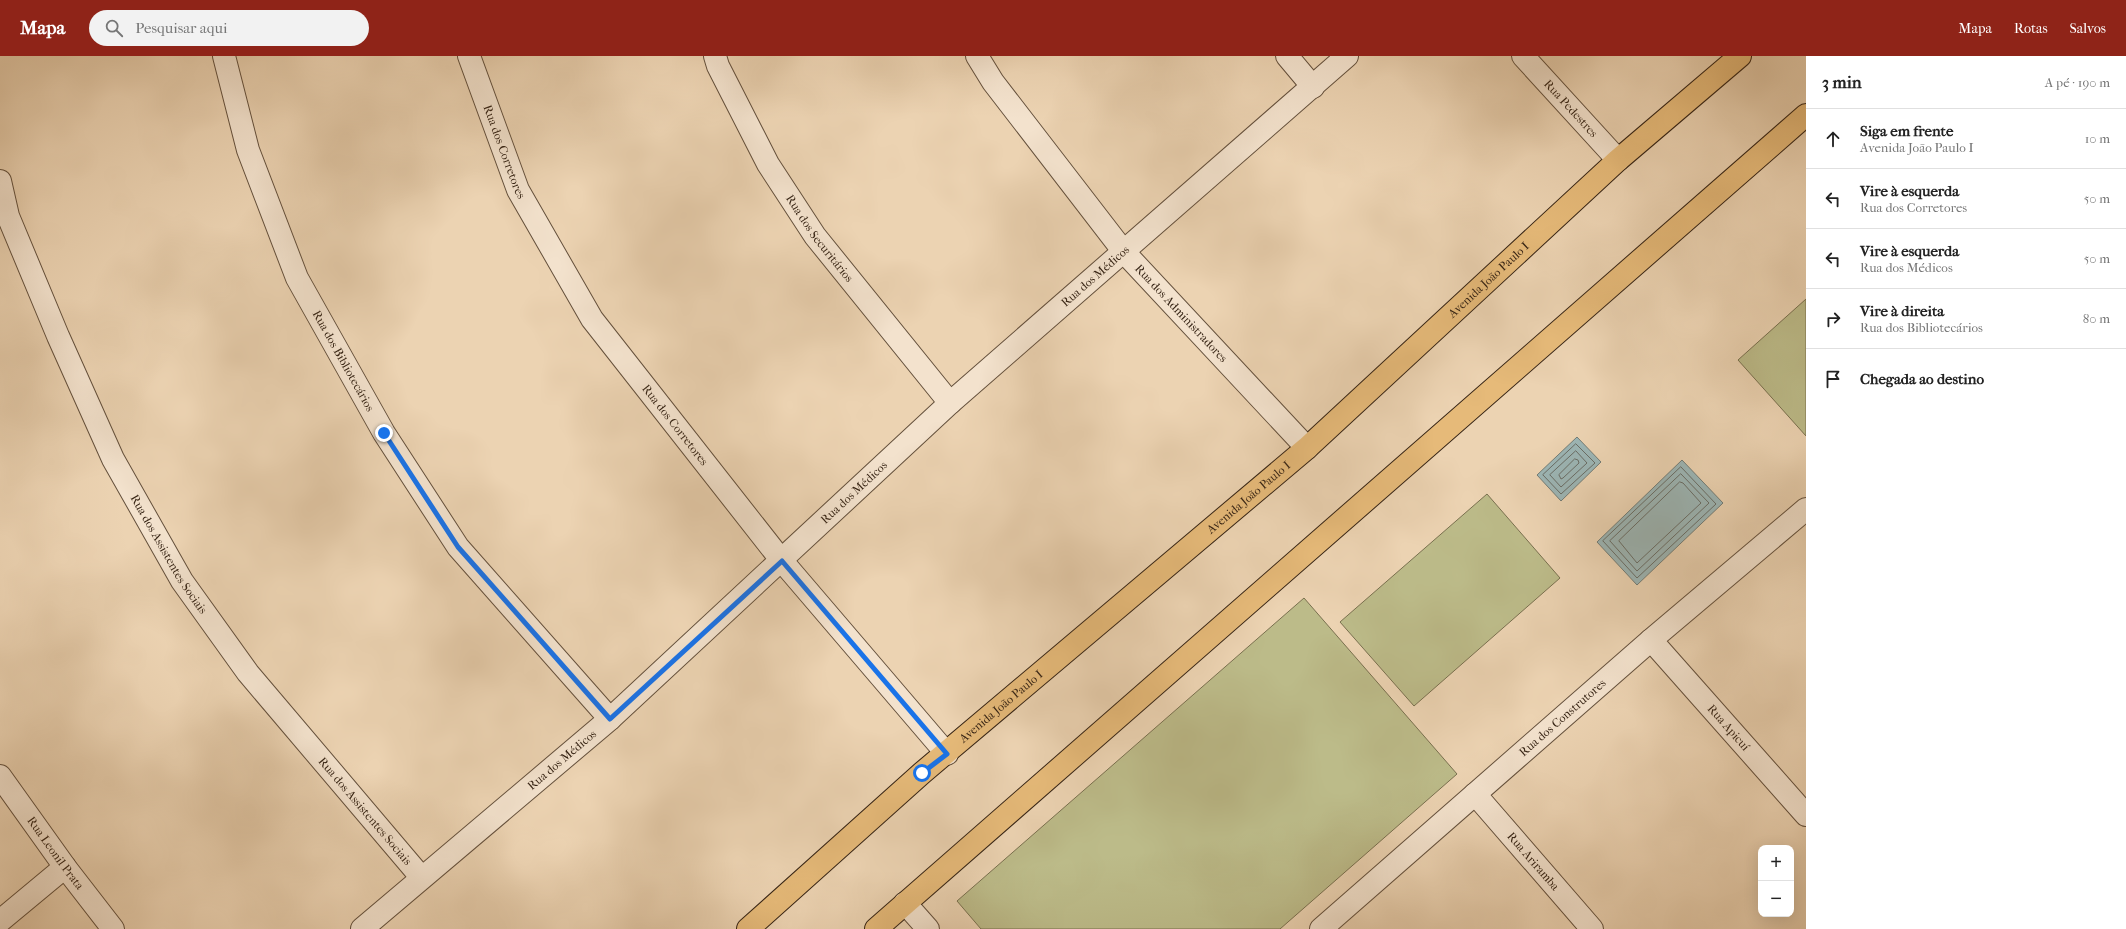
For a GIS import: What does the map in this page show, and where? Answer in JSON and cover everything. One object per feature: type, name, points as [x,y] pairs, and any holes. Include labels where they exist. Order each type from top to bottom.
[{"type":"main road","name":"Avenida João Paulo I","points":[[748,929],[922,773],[947,754],[1307,448],[1618,160],[1740,56]]},
{"type":"main road","points":[[876,929],[1806,115]]},
{"type":"street","name":"Rua dos Bibliotecários","points":[[224,56],[248,150],[297,278],[384,433],[458,547],[610,719]]},
{"type":"street","name":"Rua dos Corretores","points":[[469,56],[518,190],[592,320],[782,561],[947,754]]},
{"type":"street","name":"Rua dos Securitários","points":[[715,56],[718,66],[768,164],[815,236],[950,403]]},
{"type":"street","name":"Rua dos Administradores","points":[[977,56],[993,82],[1124,252],[1307,448]]},
{"type":"street","points":[[1286,56],[1313,87]]},
{"type":"street","name":"Rua dos Médicos","points":[[362,929],[421,877],[610,719],[782,561],[950,403],[1347,56]]},
{"type":"street","name":"Rua Pedestres","points":[[1523,56],[1618,160]]},
{"type":"street","name":"Rua dos Assistentes Sociais","points":[[0,182],[8,216],[58,336],[112,458],[182,581],[248,673],[421,877]]},
{"type":"street","name":"Rua dos Construtores","points":[[1321,929],[1651,640],[1806,509]]},
{"type":"street","name":"Rua Apicuí","points":[[1651,640],[1806,815]]},
{"type":"street","name":"Rua Leonil Prata","points":[[0,776],[65,867],[113,929]]},
{"type":"street","name":"Rua Ariramba","points":[[1476,794],[1592,929]]},
{"type":"street","points":[[0,921],[65,867]]},
{"type":"street","points":[[905,903],[928,929]]},
{"type":"shaded area","points":[[1806,299],[1806,436],[1738,360]]},
{"type":"shaded area","points":[[1487,494],[1560,578],[1414,706],[1340,622]]},
{"type":"shaded area","points":[[1304,598],[1457,774],[1280,929],[981,929],[957,901]]},
{"type":"water","points":[[1577,437],[1601,462],[1561,501],[1537,475]]},
{"type":"water","points":[[1682,460],[1723,503],[1637,585],[1597,542]]},
{"type":"route","points":[[384,433],[458,547],[610,719],[782,561],[947,754],[922,773]]}]
